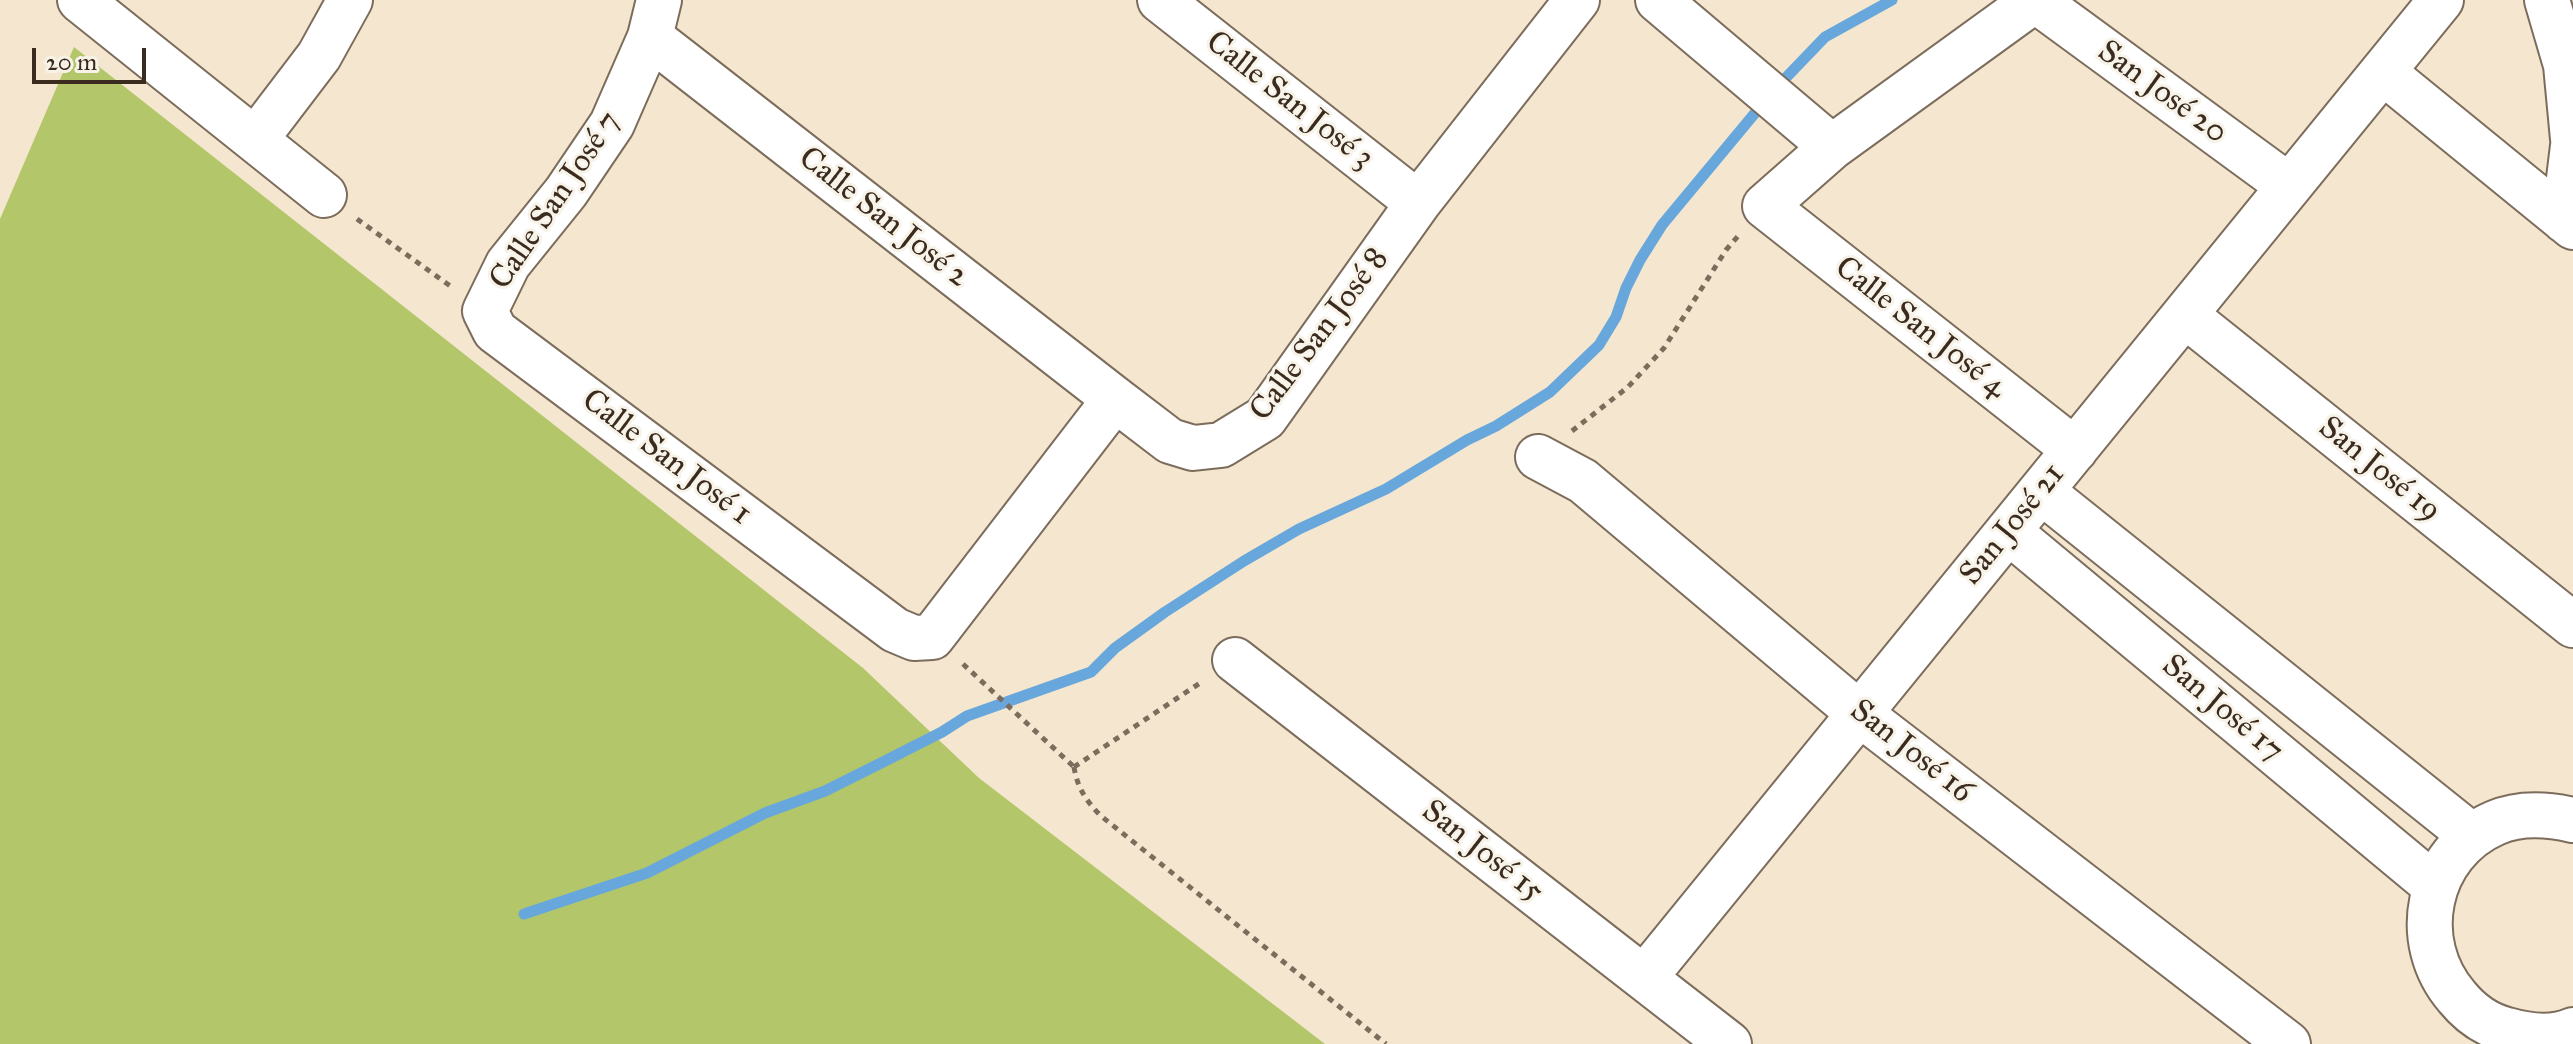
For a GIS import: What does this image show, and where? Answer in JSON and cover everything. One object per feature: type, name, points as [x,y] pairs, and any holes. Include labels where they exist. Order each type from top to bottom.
[{"type":"street","points":[[80,0],[324,195]]},
{"type":"street","points":[[255,140],[319,56],[350,0]]},
{"type":"street","name":"Calle San José 3","points":[[1160,0],[1418,203]]},
{"type":"street","name":"Calle San José 8","points":[[1115,399],[1170,441],[1193,448],[1221,445],[1265,418],[1418,203],[1577,0]]},
{"type":"street","points":[[1658,0],[1832,147]]},
{"type":"street","points":[[1765,206],[1832,147],[2035,0]]},
{"type":"street","name":"San José 20","points":[[2035,0],[2289,186]]},
{"type":"street","name":"San José 21","points":[[1644,978],[2441,0]]},
{"type":"street","points":[[2547,0],[2566,65],[2573,139]]},
{"type":"street","name":"Calle San José 7","points":[[485,311],[508,264],[566,192],[612,124],[654,19]]},
{"type":"street","name":"Calle San José 2","points":[[654,19],[1115,399]]},
{"type":"street","points":[[2383,72],[2569,223]]},
{"type":"street","points":[[2569,223],[2573,146]]},
{"type":"street","name":"Calle San José 4","points":[[1765,206],[2075,450]]},
{"type":"street","name":"Calle San José 1","points":[[485,311],[495,331],[508,341],[895,630],[914,638],[932,637],[1115,399]]},
{"type":"street","name":"San José 19","points":[[2185,315],[2573,625]]},
{"type":"street","name":"San José 16","points":[[1538,457],[1583,481],[1860,714],[2288,1044]]},
{"type":"street","name":"San José 17","points":[[2041,491],[2472,836]]},
{"type":"street","name":"San José 17","points":[[2008,531],[2435,886]]},
{"type":"street","name":"San José 15","points":[[1235,660],[1729,1044]]},
{"type":"street","points":[[2573,820],[2550,814],[2523,815],[2496,822],[2472,836],[2450,858],[2435,886],[2428,919],[2432,953],[2445,984],[2491,1036],[2530,1036],[2573,1030]]},
{"type":"path","points":[[324,195],[485,311]]},
{"type":"path","points":[[1538,457],[1628,387],[1664,348],[1726,250],[1765,206]]},
{"type":"path","points":[[1074,767],[1235,660]]},
{"type":"path","points":[[982,681],[1074,767],[1080,790],[1101,816],[1386,1044]]},
{"type":"green space","points":[[74,47],[863,668],[979,778],[1325,1044],[0,1044],[0,219]]},
{"type":"waterway","points":[[1776,88],[1825,37],[1892,0]]},
{"type":"waterway","points":[[524,914],[647,873],[765,813],[825,791],[942,732],[967,716],[1091,672],[1115,648],[1244,561],[1299,529],[1386,489],[1550,392],[1599,345],[1616,317],[1640,260],[1662,225],[1765,101]]}]
